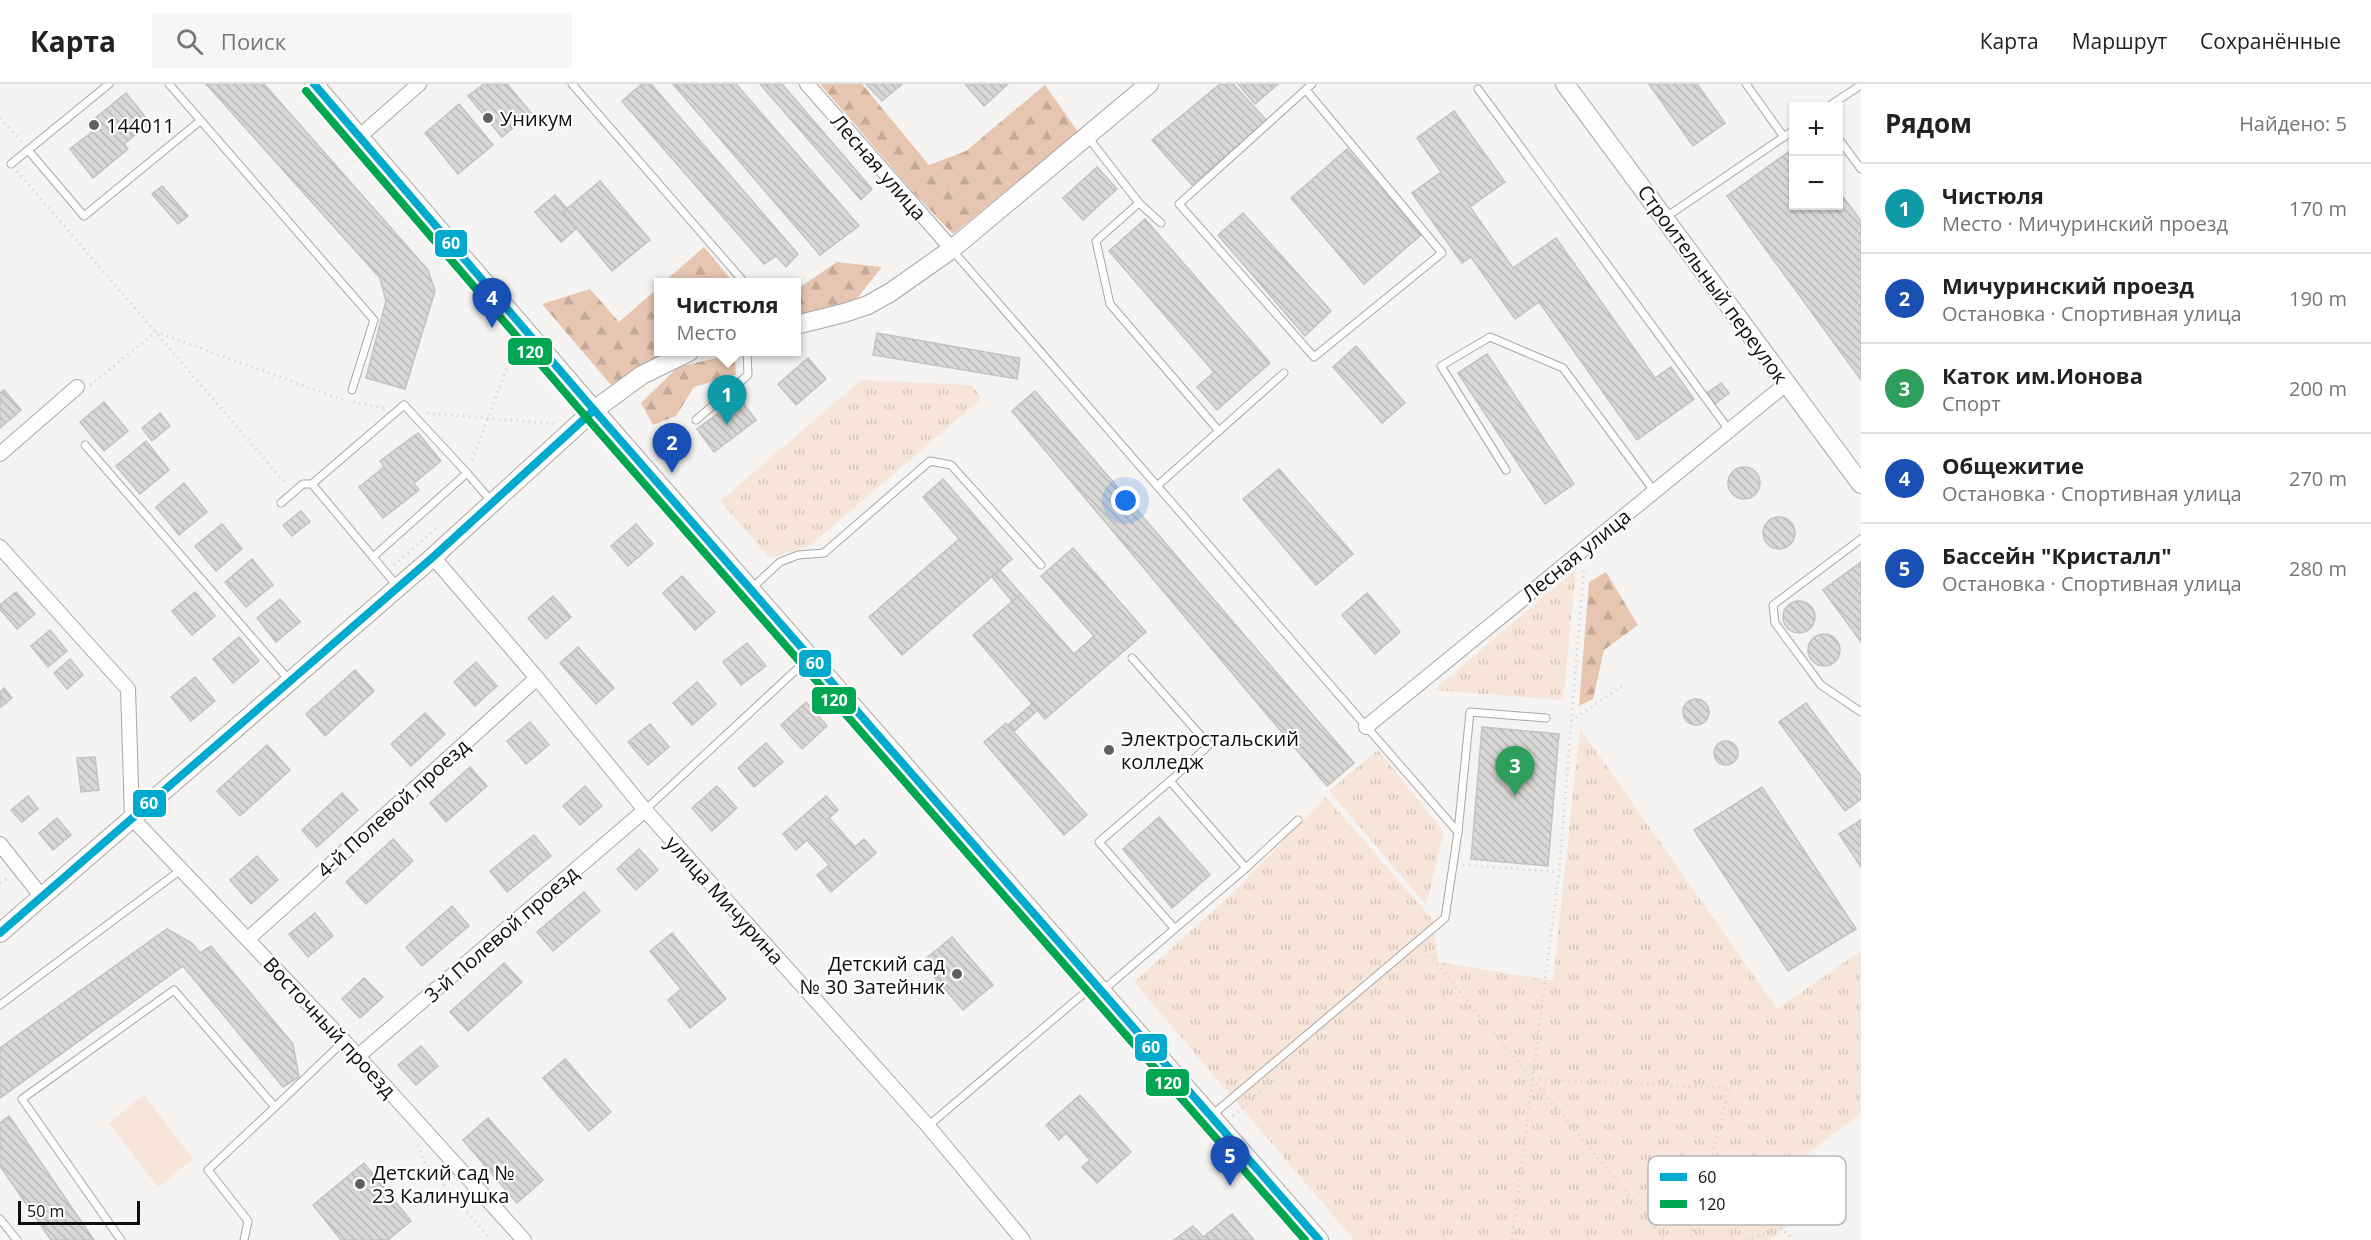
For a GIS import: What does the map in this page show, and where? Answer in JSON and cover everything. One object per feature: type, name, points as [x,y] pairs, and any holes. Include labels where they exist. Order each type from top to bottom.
[{"type":"street","points":[[314,84],[594,410],[1319,1240]]},
{"type":"street","points":[[360,136],[419,84]]},
{"type":"street","name":"Лесная улица","points":[[807,84],[952,249]]},
{"type":"street","points":[[801,324],[868,305],[891,292],[952,249],[1149,84]]},
{"type":"street","name":"Строительный переулок","points":[[1565,84],[1861,484]]},
{"type":"street","points":[[0,933],[433,557],[594,410],[642,375],[679,356]]},
{"type":"street","name":"Лесная улица","points":[[1366,727],[1786,384]]},
{"type":"street","points":[[0,454],[77,387]]},
{"type":"street","points":[[0,547],[128,689],[132,818]]},
{"type":"street","name":"улица Мичурина","points":[[433,557],[537,678],[645,810],[928,1126],[1023,1240]]},
{"type":"street","name":"4-й Полевой проезд","points":[[248,939],[537,678]]},
{"type":"street","name":"3-й Полевой проезд","points":[[357,1058],[645,810]]},
{"type":"street","name":"Восточный проезд","points":[[132,818],[344,1041],[524,1240]]},
{"type":"street","points":[[0,844],[42,897]]},
{"type":"lane","points":[[11,164],[109,84]]},
{"type":"lane","points":[[169,84],[374,320],[352,390]]},
{"type":"lane","points":[[572,84],[741,278]]},
{"type":"lane","points":[[1306,90],[1442,253],[1314,357],[1179,204],[1312,84]]},
{"type":"lane","points":[[1746,84],[1784,136]]},
{"type":"lane","points":[[1834,102],[1861,85]]},
{"type":"lane","points":[[1478,89],[1729,430]]},
{"type":"lane","points":[[28,150],[84,216],[200,120]]},
{"type":"lane","points":[[1664,219],[1789,133]]},
{"type":"lane","points":[[1087,136],[1139,203],[1161,223]]},
{"type":"lane","points":[[1843,144],[1861,169]]},
{"type":"lane","points":[[1139,203],[1096,241],[1110,304],[1219,431]]},
{"type":"lane","points":[[952,249],[1458,832]]},
{"type":"lane","points":[[1506,470],[1441,366],[1490,337],[1563,368],[1654,491]]},
{"type":"lane","points":[[696,420],[748,375],[747,356]]},
{"type":"lane","points":[[1157,486],[1284,373]]},
{"type":"lane","points":[[281,503],[303,484],[312,484],[404,405],[492,502]]},
{"type":"lane","points":[[85,445],[289,680]]},
{"type":"lane","points":[[751,589],[780,562],[798,555],[824,553],[930,460],[951,465],[1041,565]]},
{"type":"lane","points":[[373,557],[467,473]]},
{"type":"lane","points":[[312,484],[398,587]]},
{"type":"lane","points":[[1861,539],[1773,605],[1775,623],[1821,685],[1861,712]]},
{"type":"lane","points":[[645,810],[810,657]]},
{"type":"lane","points":[[1132,658],[1209,745],[1099,842],[1174,928]]},
{"type":"lane","points":[[1211,1116],[1445,918],[1458,832],[1470,712],[1546,718]]},
{"type":"lane","points":[[1170,781],[1246,868]]},
{"type":"lane","points":[[928,1126],[1174,928],[1246,868],[1298,820]]},
{"type":"lane","points":[[0,1005],[182,869]]},
{"type":"lane","points":[[121,1240],[22,1099],[174,990],[275,1107]]},
{"type":"lane","points":[[244,1240],[248,1221],[208,1170],[344,1041]]},
{"type":"lane","points":[[0,1219],[17,1240]]},
{"type":"path","points":[[0,118],[28,150]]},
{"type":"path","points":[[11,164],[293,493]]},
{"type":"path","points":[[77,387],[88,386],[156,332]]},
{"type":"path","points":[[156,332],[349,402],[398,410]]},
{"type":"path","points":[[467,473],[516,343]]},
{"type":"path","points":[[410,411],[556,424]]},
{"type":"path","points":[[1512,1240],[1559,872],[1586,548]]},
{"type":"path","points":[[1571,721],[1625,684]]},
{"type":"path","points":[[1425,950],[1648,1218]]},
{"type":"path","points":[[1533,1079],[1729,1088],[1712,1156]]},
{"type":"path","points":[[416,1141],[424,1162],[492,1240]]},
{"type":"path","points":[[1654,1225],[1666,1240]]},
{"type":"path","points":[[1690,1240],[1694,1225]]},
{"type":"path","points":[[1746,1240],[1781,1227],[1794,1240]]},
{"type":"green space","points":[[820,84],[862,84],[929,165],[966,151],[1045,85],[1078,132],[953,234],[913,192]]},
{"type":"green space","points":[[704,247],[730,278],[669,278]]},
{"type":"green space","points":[[837,262],[882,267],[855,301],[801,317],[801,287]]},
{"type":"green space","points":[[590,289],[619,322],[654,291],[654,356],[661,356],[611,385],[542,304]]},
{"type":"green space","points":[[734,356],[736,375],[694,387],[676,416],[653,425],[641,403],[678,367]]},
{"type":"green space","points":[[861,380],[971,385],[982,398],[811,545],[770,558],[720,501]]},
{"type":"green space","points":[[1576,569],[1563,700],[1434,690]]},
{"type":"green space","points":[[1606,572],[1638,625],[1604,650],[1593,699],[1579,706],[1589,582]]},
{"type":"green space","points":[[1580,728],[1777,1009],[1861,951],[1861,1113],[1805,1156],[1648,1156],[1648,1225],[1787,1226],[1770,1240],[1354,1240],[1134,982],[1234,892],[1326,797],[1433,920],[1438,962],[1553,981]]},
{"type":"green space","points":[[1378,750],[1444,832],[1426,905],[1329,791]]},
{"type":"green space","points":[[144,1095],[193,1159],[158,1187],[109,1123]]},
{"type":"building","points":[[206,84],[264,84],[428,270],[435,291],[405,389],[366,378],[386,301],[380,278]]},
{"type":"building","points":[[484,84],[507,84],[531,113],[502,137],[468,96]]},
{"type":"building","points":[[642,84],[651,84],[798,254],[786,267],[776,256],[764,264],[622,101]]},
{"type":"building","points":[[673,84],[736,84],[859,226],[820,255]]},
{"type":"building","points":[[760,84],[782,84],[872,189],[861,200]]},
{"type":"building","points":[[866,84],[902,84],[882,101]]},
{"type":"building","points":[[965,84],[1008,84],[984,106]]},
{"type":"building","points":[[1220,84],[1233,84],[1267,121],[1192,185],[1152,140]]},
{"type":"building","points":[[1238,84],[1278,84],[1255,104]]},
{"type":"building","points":[[1649,84],[1697,84],[1725,123],[1693,146]]},
{"type":"building","points":[[126,93],[150,123],[124,144],[128,149],[93,178],[70,149],[92,132],[87,125]]},
{"type":"building","points":[[459,104],[493,145],[458,174],[425,133]]},
{"type":"building","points":[[1454,111],[1505,182],[1470,207],[1513,268],[1556,238],[1655,378],[1671,367],[1694,399],[1637,440],[1539,302],[1515,319],[1471,257],[1462,263],[1412,193],[1441,172],[1417,138]]},
{"type":"building","points":[[1347,149],[1421,235],[1364,284],[1291,198]]},
{"type":"building","points":[[1789,152],[1789,210],[1843,210],[1843,197],[1861,221],[1861,380],[1727,196]]},
{"type":"building","points":[[1097,167],[1117,189],[1083,220],[1063,198]]},
{"type":"building","points":[[600,181],[650,240],[612,271],[563,212]]},
{"type":"building","points":[[162,186],[188,216],[178,224],[152,194]]},
{"type":"building","points":[[555,195],[567,209],[563,212],[576,229],[561,242],[535,212]]},
{"type":"building","points":[[1243,213],[1331,311],[1305,336],[1218,235]]},
{"type":"building","points":[[1145,219],[1270,363],[1217,410],[1197,387],[1214,372],[1109,251]]},
{"type":"building","points":[[877,333],[1020,358],[1017,379],[873,355]]},
{"type":"building","points":[[1356,346],[1405,403],[1382,423],[1333,367]]},
{"type":"building","points":[[1487,354],[1574,484],[1545,504],[1458,373]]},
{"type":"building","points":[[808,358],[826,379],[796,405],[778,384]]},
{"type":"building","points":[[1721,383],[1729,393],[1715,404],[1707,393]]},
{"type":"building","points":[[4,390],[21,410],[0,428],[0,393]]},
{"type":"building","points":[[1035,391],[1354,763],[1327,786],[1012,411]]},
{"type":"building","points":[[739,398],[756,420],[714,452],[697,429]]},
{"type":"building","points":[[104,402],[128,431],[104,451],[80,422]]},
{"type":"building","points":[[160,413],[170,426],[152,441],[142,428]]},
{"type":"building","points":[[418,433],[441,461],[414,483],[419,490],[383,518],[359,487],[384,467],[380,461]]},
{"type":"building","points":[[146,441],[169,470],[140,494],[116,466]]},
{"type":"building","points":[[1744,467],[1756,471],[1760,483],[1756,495],[1744,499],[1732,495],[1728,483],[1732,471]]},
{"type":"building","points":[[1279,469],[1353,554],[1316,585],[1243,499]]},
{"type":"building","points":[[943,479],[1012,559],[902,655],[869,617],[959,539],[923,497]]},
{"type":"building","points":[[184,483],[207,512],[179,535],[156,507]]},
{"type":"building","points":[[301,511],[310,522],[292,536],[283,525]]},
{"type":"building","points":[[1779,517],[1791,521],[1795,533],[1791,545],[1779,549],[1767,545],[1763,533],[1767,521]]},
{"type":"building","points":[[222,524],[242,549],[216,571],[195,546]]},
{"type":"building","points":[[636,524],[653,544],[628,566],[611,546]]},
{"type":"building","points":[[1073,548],[1146,632],[1045,719],[973,635],[1021,594],[1074,654],[1094,636],[1041,576]]},
{"type":"building","points":[[252,559],[273,585],[246,607],[225,582]]},
{"type":"building","points":[[1861,562],[1861,642],[1823,590]]},
{"type":"building","points":[[1000,570],[1021,594],[1012,601],[992,577]]},
{"type":"building","points":[[682,576],[715,612],[695,630],[663,593]]},
{"type":"building","points":[[16,592],[35,614],[17,629],[0,609],[0,605]]},
{"type":"building","points":[[195,592],[215,616],[192,635],[172,611]]},
{"type":"building","points":[[1367,593],[1400,632],[1375,654],[1342,615]]},
{"type":"building","points":[[553,596],[571,617],[546,639],[528,618]]},
{"type":"building","points":[[280,599],[300,622],[276,642],[257,618]]},
{"type":"building","points":[[1799,601],[1810,606],[1815,617],[1810,628],[1799,633],[1788,628],[1783,617],[1788,606]]},
{"type":"building","points":[[50,630],[67,651],[48,667],[31,646]]},
{"type":"building","points":[[1824,634],[1835,639],[1840,650],[1835,661],[1824,666],[1813,661],[1808,650],[1813,639]]},
{"type":"building","points":[[239,637],[259,661],[233,683],[213,659]]},
{"type":"building","points":[[747,643],[766,666],[741,685],[723,662]]},
{"type":"building","points":[[578,647],[614,688],[596,704],[560,663]]},
{"type":"building","points":[[70,659],[83,675],[67,689],[54,673]]},
{"type":"building","points":[[476,662],[497,686],[475,706],[454,682]]},
{"type":"building","points":[[355,670],[374,691],[325,736],[306,714]]},
{"type":"building","points":[[195,677],[215,701],[191,721],[171,697]]},
{"type":"building","points":[[697,682],[716,704],[692,725],[673,703]]},
{"type":"building","points":[[4,688],[12,698],[1,707],[0,692]]},
{"type":"building","points":[[1696,699],[1705,703],[1709,712],[1705,721],[1696,725],[1687,721],[1683,712],[1687,703]]},
{"type":"building","points":[[806,702],[827,726],[802,749],[781,725]]},
{"type":"building","points":[[1806,703],[1861,776],[1861,799],[1845,811],[1779,722]]},
{"type":"building","points":[[1032,704],[1038,710],[1014,731],[1008,725]]},
{"type":"building","points":[[425,713],[445,734],[411,766],[391,744]]},
{"type":"building","points":[[530,722],[549,745],[526,764],[507,741]]},
{"type":"building","points":[[1006,723],[1087,815],[1064,835],[984,742]]},
{"type":"building","points":[[650,724],[669,747],[648,765],[628,742]]},
{"type":"building","points":[[1482,727],[1559,734],[1548,866],[1471,859]]},
{"type":"building","points":[[1726,741],[1731,742],[1737,748],[1737,758],[1731,764],[1726,765],[1721,764],[1715,758],[1714,753],[1715,748],[1721,742]]},
{"type":"building","points":[[766,743],[783,762],[754,787],[738,768]]},
{"type":"building","points":[[267,745],[290,770],[240,816],[217,791]]},
{"type":"building","points":[[95,757],[99,790],[81,792],[77,758]]},
{"type":"building","points":[[470,767],[487,786],[446,822],[430,803]]},
{"type":"building","points":[[585,786],[602,806],[580,825],[563,806]]},
{"type":"building","points":[[717,786],[737,808],[712,831],[692,808]]},
{"type":"building","points":[[1762,787],[1856,929],[1788,971],[1694,830]]},
{"type":"building","points":[[342,793],[358,810],[317,847],[302,830]]},
{"type":"building","points":[[28,796],[38,809],[22,822],[11,810]]},
{"type":"building","points":[[826,796],[838,810],[829,818],[855,847],[864,839],[876,853],[831,892],[817,875],[829,865],[807,840],[796,850],[783,834]]},
{"type":"building","points":[[1159,817],[1210,875],[1172,908],[1123,849]]},
{"type":"building","points":[[57,818],[71,835],[53,850],[39,833]]},
{"type":"building","points":[[1861,820],[1861,867],[1839,834]]},
{"type":"building","points":[[534,835],[551,856],[507,892],[490,871]]},
{"type":"building","points":[[393,839],[413,861],[366,904],[346,882]]},
{"type":"building","points":[[639,849],[658,870],[636,890],[617,869]]},
{"type":"building","points":[[257,856],[278,880],[251,904],[230,880]]},
{"type":"building","points":[[584,892],[600,911],[553,951],[537,932]]},
{"type":"building","points":[[452,906],[469,926],[422,966],[406,947]]},
{"type":"building","points":[[315,913],[333,936],[308,957],[289,934]]},
{"type":"building","points":[[167,929],[192,943],[200,953],[211,946],[293,1044],[299,1077],[283,1087],[183,966],[0,1098],[0,1048]]},
{"type":"building","points":[[672,933],[726,999],[690,1028],[668,1000],[681,989],[650,951]]},
{"type":"building","name":"Детский сад № 30 Затейник","points":[[952,937],[993,985],[963,1010],[922,962]]},
{"type":"building","points":[[504,963],[522,982],[468,1031],[450,1012]]},
{"type":"building","points":[[364,978],[383,997],[360,1018],[342,999]]},
{"type":"building","points":[[421,1046],[438,1066],[416,1085],[398,1065]]},
{"type":"building","points":[[565,1059],[611,1112],[589,1131],[543,1078]]},
{"type":"building","points":[[1080,1095],[1131,1152],[1097,1183],[1082,1167],[1090,1160],[1066,1133],[1059,1140],[1046,1125]]},
{"type":"building","points":[[9,1116],[94,1240],[51,1240],[0,1166],[0,1123]]},
{"type":"building","points":[[488,1118],[543,1180],[517,1203],[463,1140]]},
{"type":"building","name":"Детский сад № 23 Калинушка","points":[[364,1163],[411,1221],[388,1240],[341,1240],[313,1205]]},
{"type":"building","points":[[1232,1214],[1254,1240],[1174,1240],[1193,1226],[1203,1237]]},
{"type":"transit line","name":"60","points":[[314,84],[594,410],[1319,1240]]},
{"type":"transit line","name":"120","points":[[306,91],[586,417],[1305,1240]]},
{"type":"transit line","name":"60","points":[[0,933],[433,557],[594,410]]},
{"type":"place","name":"Уникум","points":[[488,118]]},
{"type":"place","name":"144011","points":[[94,125]]},
{"type":"place","name":"Общежитие","points":[[492,328]]},
{"type":"place","name":"Чистюля","points":[[727,425]]},
{"type":"place","name":"Мичуринский проезд","points":[[672,473]]},
{"type":"place","name":"Электростальский колледж","points":[[1109,750]]},
{"type":"place","name":"Каток им.Ионова","points":[[1515,796]]},
{"type":"place","name":"Детский сад № 30 Затейник","points":[[957,974]]},
{"type":"place","name":"Детский сад № 23 Калинушка","points":[[360,1184]]},
{"type":"place","name":"Бассейн \"Кристалл\"","points":[[1230,1186]]}]
